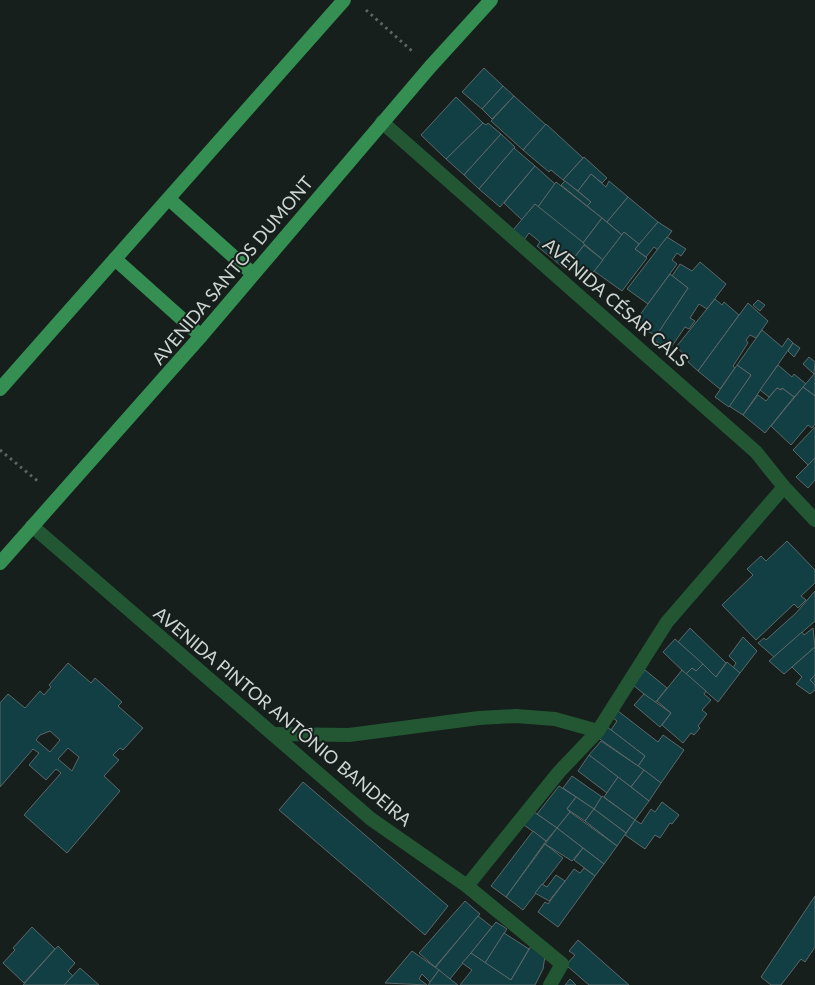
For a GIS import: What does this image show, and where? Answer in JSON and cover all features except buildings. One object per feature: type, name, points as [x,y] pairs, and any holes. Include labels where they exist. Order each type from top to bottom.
[{"type":"main road","points":[[0,389],[344,0]]},
{"type":"main road","name":"AVENIDA SANTOS DUMONT","points":[[0,563],[201,336],[430,67],[492,0]]},
{"type":"main road","points":[[168,199],[253,274]]},
{"type":"main road","points":[[115,259],[201,336]]},
{"type":"street","name":"AVENIDA CÉSAR CALS","points":[[382,122],[756,452],[815,520]]},
{"type":"street","points":[[467,886],[560,772],[598,731],[667,622],[784,486]]},
{"type":"street","name":"AVENIDA PINTOR ANTÔNIO BANDEIRA","points":[[32,526],[371,820],[467,886],[562,964],[550,985]]},
{"type":"street","points":[[273,734],[349,735],[479,718],[516,716],[555,719],[598,731]]},
{"type":"path","points":[[361,6],[430,67]]},
{"type":"path","points":[[0,450],[58,498]]}]
